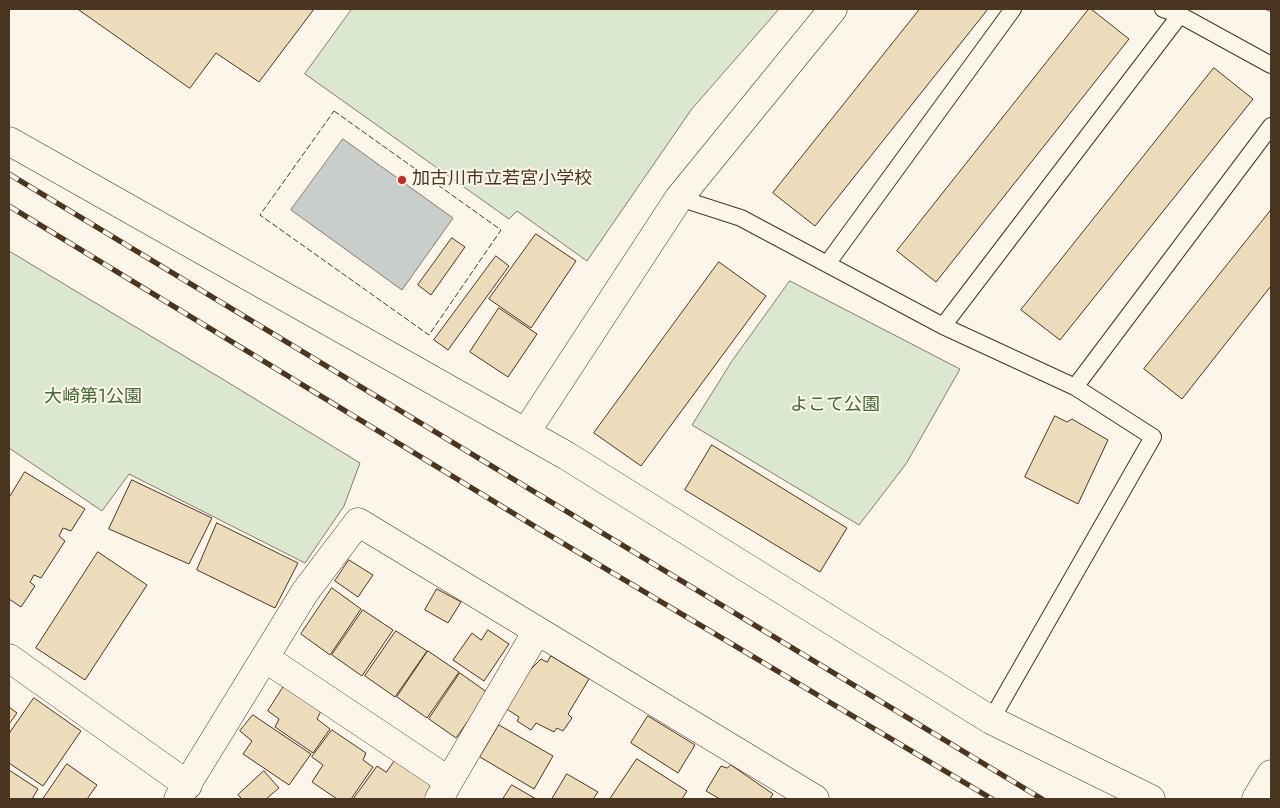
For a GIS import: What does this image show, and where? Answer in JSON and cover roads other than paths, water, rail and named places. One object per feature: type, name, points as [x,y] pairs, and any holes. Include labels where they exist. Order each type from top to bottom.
[{"type":"street","points":[[526,432],[678,198],[833,9]]},
{"type":"street","points":[[9,141],[584,466],[991,720],[1151,799]]},
{"type":"street","points":[[9,658],[183,792],[305,592],[358,522],[815,799]]},
{"type":"street","points":[[265,658],[444,790],[538,631]]},
{"type":"street","points":[[1256,799],[1271,774]]},
{"type":"lane","points":[[827,264],[1013,9]]},
{"type":"lane","points":[[1163,9],[1180,15],[1271,65]]},
{"type":"lane","points":[[943,326],[1180,15]]},
{"type":"lane","points":[[1075,387],[1271,126]]},
{"type":"lane","points":[[678,198],[740,218],[943,326],[1075,387],[1153,437],[991,720]]},
{"type":"railway","points":[[9,174],[1042,799]]},
{"type":"railway","points":[[9,206],[544,532],[992,799]]},
{"type":"place","name":"加古川市立若宮小学校","points":[[402,180]]},
{"type":"park label","name":"大崎第1公園","points":[[93,398]]},
{"type":"park label","name":"よこて公園","points":[[835,406]]}]
